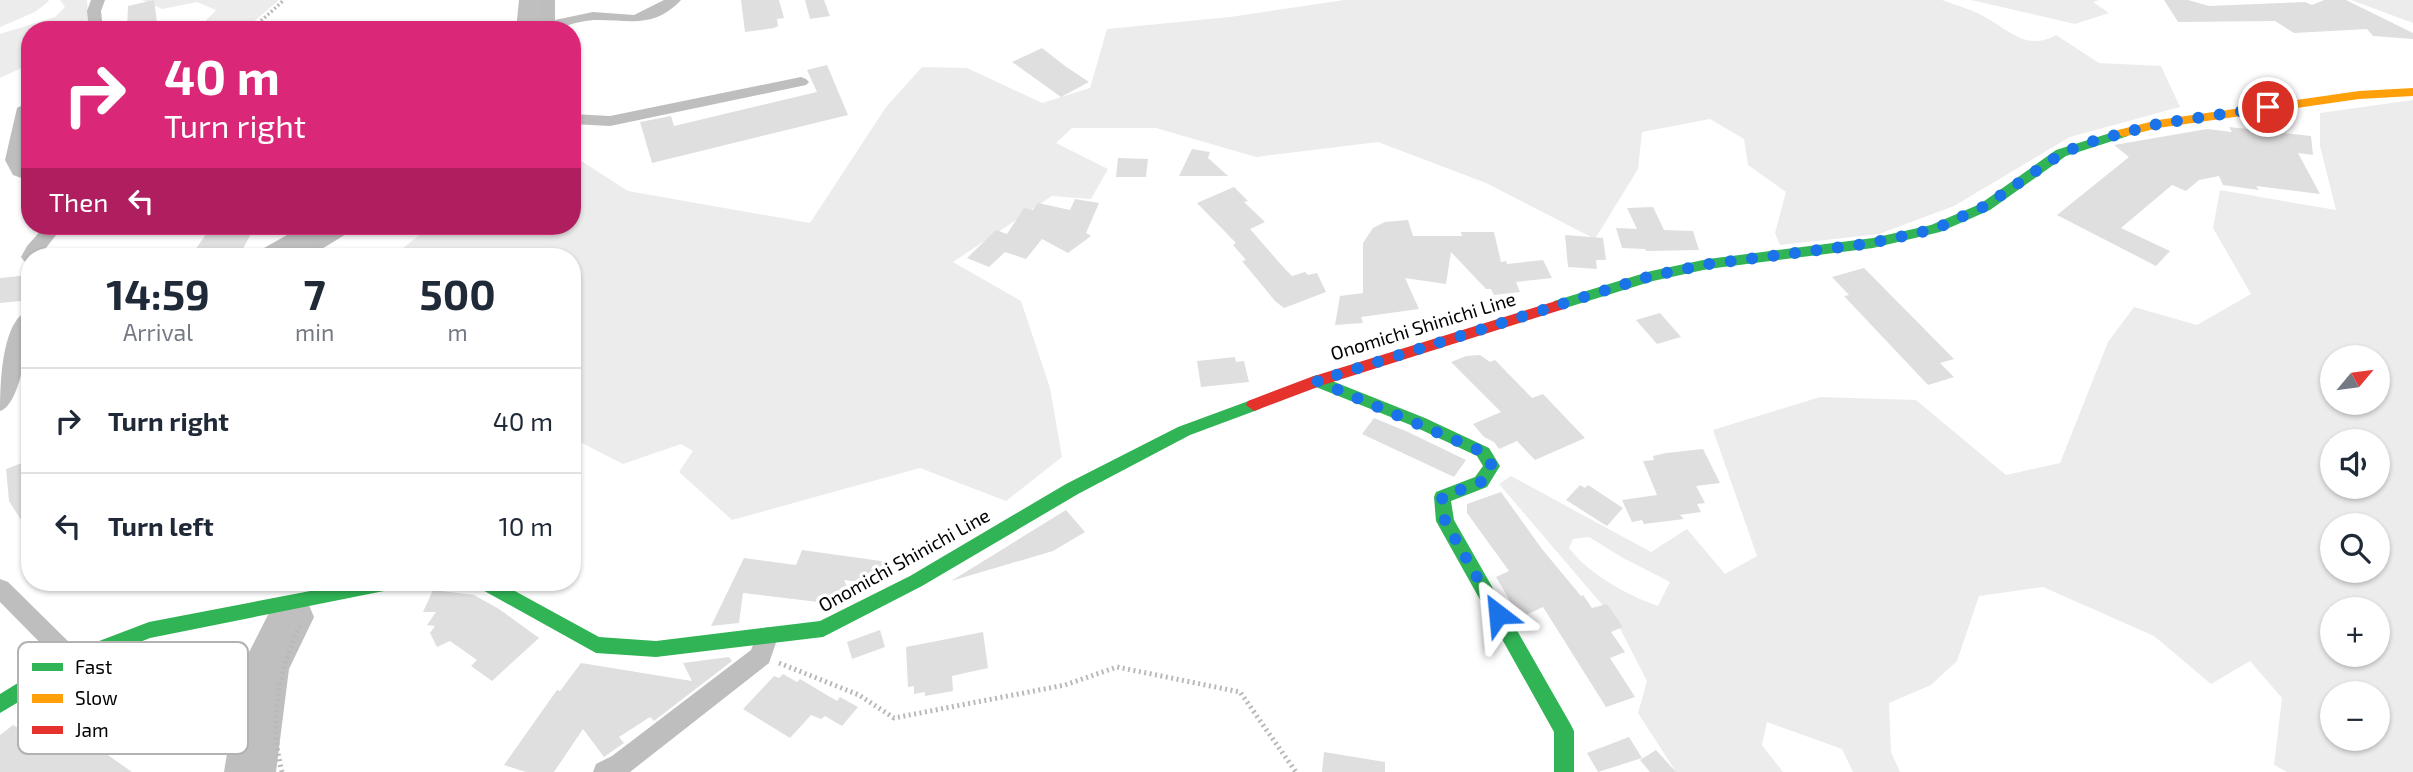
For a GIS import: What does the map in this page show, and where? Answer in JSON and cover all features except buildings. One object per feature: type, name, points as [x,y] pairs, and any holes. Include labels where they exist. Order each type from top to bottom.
[{"type":"main road","name":"Onomichi Shinichi Line","points":[[499,591],[596,645],[656,649],[764,646],[823,629],[916,581],[1072,489],[1184,431],[1317,381],[1651,276],[1709,264],[1872,243],[1935,229],[1985,206],[2062,153],[2096,140],[2158,124],[2346,97],[2413,92]]},
{"type":"main road","points":[[1317,381],[1483,452],[1492,466],[1481,482],[1442,497],[1445,521],[1564,731],[1564,772]]},
{"type":"main road","points":[[118,642],[149,630],[322,591]]},
{"type":"main road","points":[[0,704],[18,693]]},
{"type":"street","points":[[95,21],[94,11],[98,0]]},
{"type":"street","points":[[548,0],[548,21]]},
{"type":"street","points":[[574,21],[593,16],[634,19],[649,15],[674,0]]},
{"type":"street","points":[[581,119],[610,121],[801,82]]},
{"type":"street","points":[[21,119],[6,162],[21,171]]},
{"type":"street","points":[[312,248],[334,235]]},
{"type":"street","points":[[0,404],[6,396],[21,328]]},
{"type":"street","points":[[0,588],[54,642]]},
{"type":"street","points":[[605,772],[621,764],[764,646]]},
{"type":"path","points":[[261,21],[284,0]]},
{"type":"path","points":[[282,772],[276,717],[280,681],[296,632],[303,621]]},
{"type":"path","points":[[764,646],[859,695],[894,718],[1065,685],[1117,667],[1240,692],[1296,772]]},
{"type":"shaded area","points":[[0,0],[49,1],[35,12],[0,27]]},
{"type":"shaded area","points":[[60,0],[87,0],[89,21],[42,21],[55,17],[65,7]]},
{"type":"shaded area","points":[[142,0],[279,0],[254,21],[206,21],[216,10],[197,2],[162,9]]},
{"type":"shaded area","points":[[1344,0],[1942,0],[1978,14],[2026,40],[2045,40],[2056,35],[2099,63],[2161,66],[2180,107],[2070,137],[1954,206],[1879,234],[1780,245],[1775,233],[1786,192],[1748,165],[1744,139],[1710,119],[1642,132],[1638,169],[1595,239],[1486,183],[1378,142],[1256,157],[1156,128],[1072,128],[1056,143],[1108,169],[1091,199],[1052,196],[953,262],[1021,301],[1050,388],[1062,457],[1006,501],[920,468],[732,520],[679,472],[693,451],[681,444],[623,464],[581,443],[581,248],[403,248],[420,235],[581,235],[581,161],[628,191],[810,223],[886,107],[922,67],[967,68],[1042,103],[1090,88],[1107,29],[1230,17]]},
{"type":"shaded area","points":[[1971,0],[2099,0],[2093,2],[2109,13],[2075,24]]},
{"type":"shaded area","points":[[2351,0],[2413,0],[2413,23]]},
{"type":"shaded area","points":[[21,28],[21,68],[0,78],[0,34]]},
{"type":"shaded area","points":[[2413,100],[2413,772],[2287,772],[2274,765],[2282,698],[2250,661],[2211,684],[2154,636],[2043,587],[1979,596],[1957,661],[1931,685],[1889,703],[1891,752],[1900,772],[1853,772],[1842,749],[1767,722],[1762,745],[1783,772],[1676,772],[1638,713],[1647,681],[1616,621],[1499,484],[1511,476],[1651,552],[1687,529],[1725,574],[1757,556],[1713,430],[1820,397],[1916,400],[2006,475],[2060,463],[2108,342],[2134,307],[2197,325],[2251,294],[2213,228],[2220,190],[2336,210],[2320,146],[2320,113]],"holes":[[[1589,537],[1670,582],[1658,606],[1622,590],[1598,575],[1569,548],[1573,539]]]},
{"type":"waterway","points":[[532,21],[534,0]]},
{"type":"waterway","points":[[292,248],[314,235]]},
{"type":"waterway","points":[[250,772],[265,668],[291,617]]},
{"type":"traffic: fast","points":[[1559,305],[1651,276],[1708,264],[1873,243],[1935,229],[1985,207],[2061,153],[2123,133]]},
{"type":"traffic: fast","points":[[1317,381],[1419,422],[1483,452],[1492,466],[1481,482],[1442,497],[1445,521],[1564,731],[1564,772]]},
{"type":"traffic: fast","points":[[499,591],[596,645],[656,649],[823,629],[916,581],[1072,489],[1184,431],[1254,405]]},
{"type":"traffic: fast","points":[[118,642],[149,630],[348,591]]},
{"type":"traffic: fast","points":[[0,704],[18,693]]},
{"type":"traffic: slow","points":[[2123,133],[2158,124],[2359,95],[2413,92]]},
{"type":"traffic: jam","points":[[1254,405],[1317,381],[1559,305]]},
{"type":"route","points":[[1498,614],[1445,521],[1442,497],[1481,482],[1492,466],[1483,452],[1419,422],[1317,381],[1651,276],[1771,254],[1872,243],[1935,229],[1985,206],[2062,153],[2096,140],[2158,124],[2268,107]]}]
